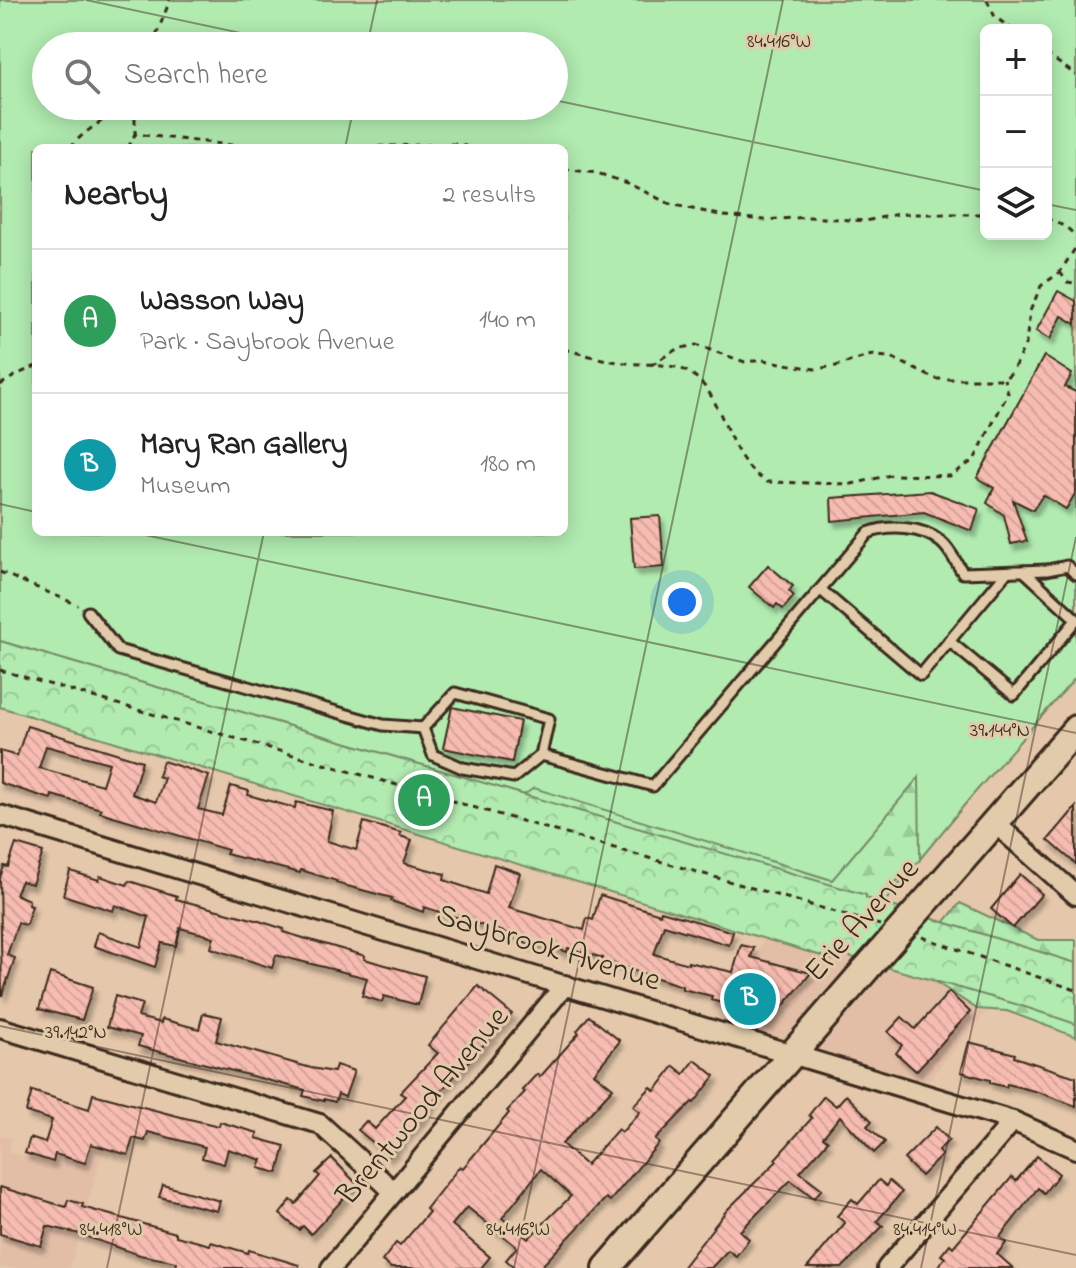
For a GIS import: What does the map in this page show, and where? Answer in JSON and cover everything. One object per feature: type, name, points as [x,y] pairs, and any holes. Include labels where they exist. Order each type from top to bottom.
[{"type":"street","name":"Erie Avenue","points":[[607,1268],[1076,729]]},
{"type":"street","name":"Saybrook Avenue","points":[[0,815],[1013,1121],[1076,1149]]},
{"type":"street","points":[[996,824],[1073,888]]},
{"type":"street","name":"Brentwood Avenue","points":[[331,1268],[565,985]]},
{"type":"street","points":[[0,1028],[320,1124],[393,1191]]},
{"type":"street","points":[[887,1268],[1013,1121]]},
{"type":"lane","points":[[541,755],[653,786],[868,533],[882,528],[925,531],[943,543],[963,573],[1047,570],[1067,566],[1076,574]]},
{"type":"lane","points":[[949,641],[1014,695],[1076,619],[1024,571]]},
{"type":"lane","points":[[821,590],[921,675],[1007,572]]},
{"type":"lane","points":[[88,612],[118,650],[383,725],[423,728]]},
{"type":"lane","points":[[455,693],[549,719],[541,755],[514,777],[463,768],[433,755],[423,728],[455,693]]},
{"type":"path","points":[[157,32],[170,0]]},
{"type":"path","points":[[987,0],[995,17],[1005,24]]},
{"type":"path","points":[[1052,58],[1076,75]]},
{"type":"path","points":[[73,144],[105,120]]},
{"type":"path","points":[[130,144],[135,134],[135,120]]},
{"type":"path","points":[[135,134],[221,144]]},
{"type":"path","points":[[568,169],[597,173],[627,183],[670,204],[751,219],[809,217],[865,221],[898,214],[980,214]]},
{"type":"path","points":[[1052,221],[1076,236]]},
{"type":"path","points":[[651,366],[677,349],[696,345],[745,362],[763,360],[815,369],[872,355],[893,358],[935,379],[1004,379],[1012,372],[1026,343],[1030,311],[1041,286],[1060,272],[1076,247]]},
{"type":"path","points":[[1060,272],[1067,282],[1076,283]]},
{"type":"path","points":[[568,350],[615,362],[671,366],[690,373],[708,389],[741,458],[767,482],[852,484],[891,475],[950,476],[974,460],[1008,393],[1004,379]]},
{"type":"path","points":[[0,385],[32,368]]},
{"type":"path","points":[[0,572],[79,605],[88,612]]},
{"type":"path","points":[[0,670],[881,925]]},
{"type":"path","points":[[909,933],[1076,990]]},
{"type":"shaded area","points":[[764,939],[834,960],[841,954],[997,999],[919,1092],[724,1033],[742,982]]},
{"type":"shaded area","points":[[0,1135],[12,1138],[9,1152],[61,1166],[69,1140],[103,1150],[70,1268],[0,1268]]},
{"type":"green space","points":[[0,0],[1076,0],[1076,677],[883,904],[865,898],[865,895],[0,641]]},
{"type":"green space","points":[[0,641],[866,895],[866,898],[1076,963],[1076,1024],[841,954],[835,960],[0,707]]},
{"type":"green space","points":[[919,777],[920,860],[866,909],[508,806],[534,788],[832,880]]},
{"type":"green space","points":[[960,903],[1038,940],[1076,940],[1076,1037],[1007,1011],[977,1009],[910,965]]},
{"type":"building","points":[[1058,291],[1076,301],[1076,324],[1062,316],[1050,339],[1036,331]]},
{"type":"building","points":[[1044,356],[1072,374],[1065,387],[1076,392],[1076,492],[1066,509],[1043,495],[1033,510],[1013,500],[1027,541],[1011,544],[1004,515],[987,503],[994,488],[977,478]]},
{"type":"building","points":[[930,491],[979,509],[972,531],[924,512],[832,521],[831,498]]},
{"type":"building","points":[[660,516],[664,567],[634,569],[630,518]]},
{"type":"building","points":[[768,565],[793,586],[789,591],[794,596],[783,609],[777,604],[774,608],[749,587]]},
{"type":"building","points":[[452,707],[520,721],[512,762],[443,748]]},
{"type":"building","points":[[27,726],[142,761],[132,794],[156,802],[164,778],[158,776],[163,761],[209,776],[198,809],[222,815],[231,786],[249,791],[248,795],[295,808],[296,802],[333,811],[327,841],[356,850],[364,822],[401,833],[400,836],[412,840],[404,863],[445,874],[444,880],[486,894],[494,864],[520,873],[509,908],[584,930],[587,918],[593,920],[600,895],[733,932],[729,945],[664,925],[654,954],[733,972],[741,945],[754,948],[751,957],[811,973],[768,1024],[761,1025],[732,1015],[734,1006],[711,1000],[712,996],[682,989],[682,986],[603,958],[568,948],[567,952],[538,943],[537,946],[525,943],[526,939],[424,907],[423,912],[391,901],[392,898],[301,870],[300,873],[226,854],[228,850],[100,812],[101,809],[52,795],[51,799],[0,783],[0,751],[17,756]],"holes":[[[46,746],[109,763],[102,785],[39,768]]]},
{"type":"building","points":[[1076,807],[1076,864],[1048,840]]},
{"type":"building","points":[[16,844],[43,852],[32,884],[21,881],[15,894],[29,900],[28,905],[32,906],[26,925],[18,923],[7,955],[15,958],[2,996],[0,878],[4,866],[8,867]]},
{"type":"building","points":[[70,871],[127,885],[129,881],[177,896],[176,899],[256,920],[284,929],[283,932],[365,956],[364,959],[425,976],[418,1005],[384,996],[382,1002],[362,996],[367,978],[276,955],[272,968],[211,948],[214,937],[180,928],[176,946],[162,943],[155,967],[94,946],[98,932],[141,947],[149,917],[115,905],[113,911],[63,895]]},
{"type":"building","points":[[1020,874],[1042,894],[1013,928],[991,909]]},
{"type":"building","points":[[50,973],[93,987],[82,1020],[39,1009]]},
{"type":"building","points":[[478,986],[512,1014],[439,1093],[427,1112],[389,1156],[358,1130],[366,1121],[375,1129],[405,1096],[400,1093],[438,1053],[428,1045]]},
{"type":"building","points":[[949,992],[970,1012],[916,1071],[896,1053],[902,1045],[888,1032],[902,1017],[915,1029]]},
{"type":"building","points":[[115,996],[142,1004],[138,1017],[161,1023],[162,1019],[199,1029],[203,1013],[222,1017],[216,1041],[311,1068],[334,1072],[336,1065],[354,1071],[345,1097],[338,1094],[335,1102],[303,1096],[305,1090],[138,1046],[141,1036],[107,1027]]},
{"type":"building","points":[[589,1016],[620,1041],[594,1073],[613,1088],[562,1144],[586,1165],[618,1129],[622,1132],[640,1112],[633,1106],[651,1087],[655,1091],[674,1066],[684,1074],[695,1060],[715,1076],[694,1103],[655,1140],[659,1143],[610,1201],[606,1198],[540,1268],[515,1268],[506,1260],[517,1247],[467,1207],[452,1225],[490,1257],[481,1268],[391,1268],[382,1261],[396,1243],[400,1246],[429,1212],[426,1209],[460,1166],[463,1168],[509,1113],[507,1111],[525,1092],[522,1090],[537,1074],[540,1077],[579,1033],[577,1031]],"holes":[[[541,1169],[571,1196],[528,1239],[502,1218]]]},
{"type":"building","points":[[969,1042],[1015,1054],[1014,1057],[1076,1077],[1076,1106],[1038,1092],[990,1083],[990,1080],[961,1072]]},
{"type":"building","points":[[32,1091],[89,1109],[93,1094],[258,1133],[256,1138],[285,1146],[278,1173],[259,1168],[262,1160],[228,1149],[224,1164],[202,1158],[205,1147],[148,1132],[145,1141],[133,1138],[128,1155],[91,1144],[85,1163],[55,1154],[53,1162],[25,1153],[30,1138],[45,1143],[52,1120],[26,1112]]},
{"type":"building","points":[[846,1095],[872,1121],[867,1126],[885,1142],[874,1153],[840,1116],[823,1137],[828,1141],[800,1172],[822,1189],[814,1198],[791,1180],[740,1231],[749,1239],[736,1256],[728,1250],[711,1268],[682,1268],[727,1210],[777,1161],[775,1159],[812,1118],[809,1115],[824,1096],[836,1106]]},
{"type":"building","points":[[936,1127],[949,1140],[938,1151],[942,1155],[921,1176],[904,1159]]},
{"type":"building","points":[[1037,1156],[1059,1174],[1044,1193],[1038,1188],[1000,1237],[1006,1243],[997,1254],[1013,1268],[936,1268],[945,1258],[941,1255],[950,1244],[953,1247],[1012,1177],[1016,1181]]},
{"type":"building","points":[[332,1158],[357,1184],[311,1234],[303,1226],[299,1230],[280,1214],[291,1200],[296,1204],[320,1176],[316,1173]]},
{"type":"building","points":[[879,1180],[886,1186],[889,1181],[902,1192],[877,1221],[883,1226],[842,1268],[807,1268],[845,1223],[837,1216],[852,1199],[858,1204]]},
{"type":"building","points":[[163,1185],[220,1201],[217,1211],[159,1197]]},
{"type":"building","points":[[0,1187],[66,1207],[68,1200],[83,1204],[82,1207],[176,1233],[176,1236],[248,1253],[249,1250],[299,1265],[299,1268],[176,1268],[177,1262],[140,1255],[47,1226],[41,1246],[0,1234]]},
{"type":"place","name":"Wasson Way","points":[[424,800]]},
{"type":"place","name":"Mary Ran Gallery","points":[[750,999]]}]
